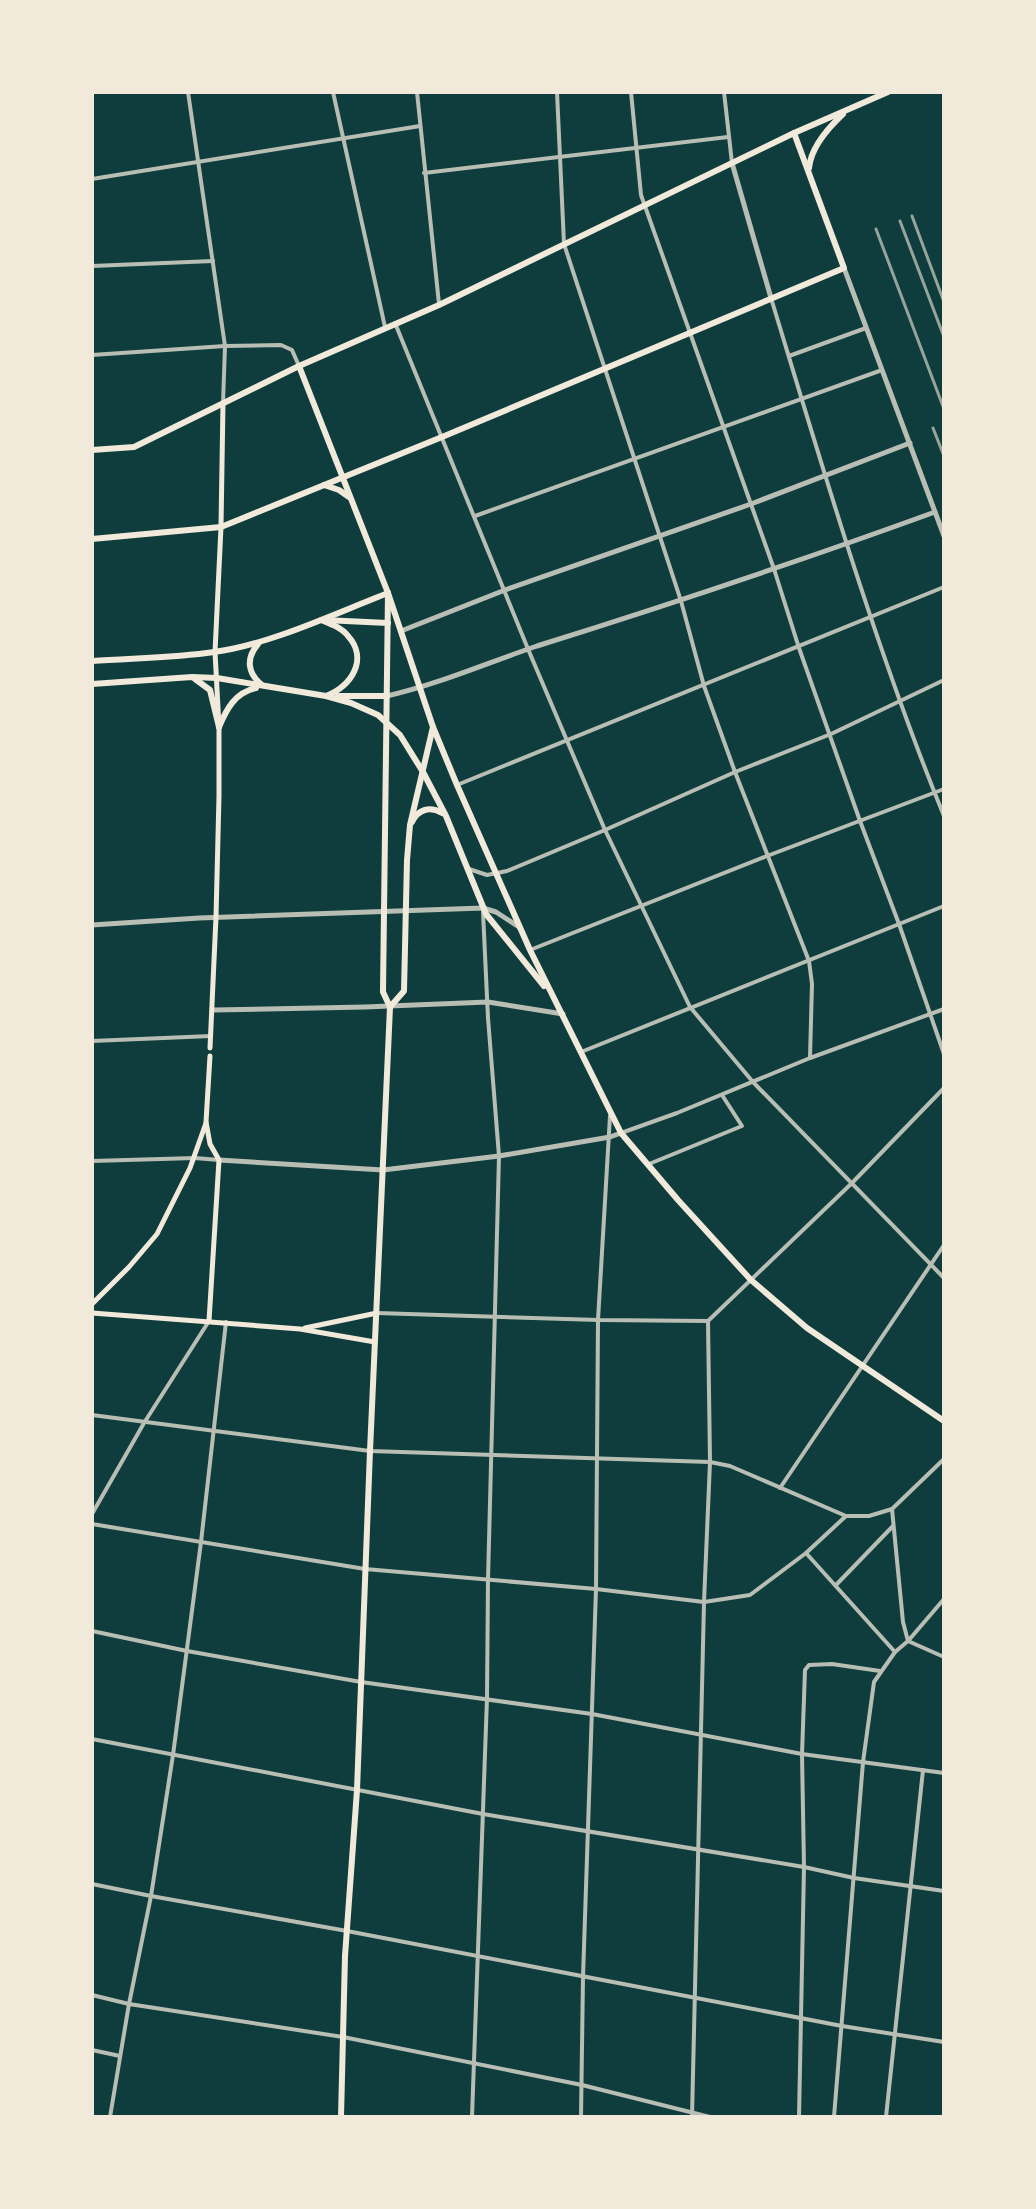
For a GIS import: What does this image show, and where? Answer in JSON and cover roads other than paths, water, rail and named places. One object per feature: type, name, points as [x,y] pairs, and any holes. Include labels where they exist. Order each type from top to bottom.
[{"type":"main road","points":[[92,450],[134,447],[299,366],[439,305],[794,133],[888,92]]},
{"type":"main road","points":[[809,172],[810,160],[824,134],[846,111]]},
{"type":"main road","points":[[92,539],[221,527],[844,268],[794,133]]},
{"type":"main road","points":[[299,366],[388,593],[433,727],[457,785],[519,927],[610,1116],[646,1165],[751,1280],[807,1328],[944,1421]]},
{"type":"main road","points":[[210,1048],[216,917],[219,727],[215,652],[223,403]]},
{"type":"main road","points":[[324,485],[349,497]]},
{"type":"main road","points":[[92,661],[215,652],[261,641],[388,593]]},
{"type":"main road","points":[[341,2117],[390,1007],[383,992],[388,593]]},
{"type":"main road","points":[[320,619],[388,623],[401,631]]},
{"type":"main road","points":[[320,619],[347,634],[356,651],[351,678],[342,688],[326,696]]},
{"type":"main road","points":[[261,641],[251,653],[250,669],[257,682],[264,687]]},
{"type":"main road","points":[[192,677],[210,690],[219,727]]},
{"type":"main road","points":[[92,684],[217,678],[326,696],[387,696]]},
{"type":"main road","points":[[219,727],[236,698],[247,690],[264,687]]},
{"type":"main road","points":[[326,696],[366,709],[387,722],[400,735],[446,816],[483,908],[556,1002]]},
{"type":"main road","points":[[390,1007],[404,991],[410,825],[433,727]]},
{"type":"main road","points":[[410,825],[414,817],[425,810],[433,809],[446,816]]},
{"type":"main road","points":[[92,1304],[157,1234],[195,1158],[206,1122],[210,1056]]},
{"type":"main road","points":[[206,1122],[210,1144],[219,1160],[209,1321]]},
{"type":"main road","points":[[92,1313],[300,1329],[375,1342]]},
{"type":"main road","points":[[300,1329],[377,1313]]},
{"type":"street","points":[[188,92],[225,346],[223,403]]},
{"type":"street","points":[[333,92],[385,327]]},
{"type":"street","points":[[417,92],[439,305]]},
{"type":"street","points":[[557,92],[564,244],[681,601],[704,686],[809,961],[812,984],[810,1058]]},
{"type":"street","points":[[631,92],[641,195],[944,1054]]},
{"type":"street","points":[[724,92],[732,163],[825,476],[899,701],[944,816]]},
{"type":"street","points":[[92,179],[420,126]]},
{"type":"street","points":[[424,173],[728,137]]},
{"type":"street","points":[[92,266],[213,261]]},
{"type":"street","points":[[844,268],[944,536]]},
{"type":"street","points":[[395,323],[605,830],[690,1007],[753,1082],[944,1278]]},
{"type":"street","points":[[789,356],[867,328]]},
{"type":"street","points":[[92,355],[225,346],[287,346],[299,366]]},
{"type":"street","points":[[475,516],[882,370]]},
{"type":"street","points":[[401,631],[505,590],[751,504],[910,443]]},
{"type":"street","points":[[387,696],[420,688],[528,649],[681,601],[935,512]]},
{"type":"street","points":[[457,785],[944,587]]},
{"type":"street","points":[[467,868],[479,874],[496,875],[831,734],[944,680]]},
{"type":"street","points":[[530,950],[944,789]]},
{"type":"street","points":[[581,1052],[944,906]]},
{"type":"street","points":[[92,925],[216,917],[483,908],[496,912],[519,927]]},
{"type":"street","points":[[472,2117],[487,1698],[499,1156],[483,908]]},
{"type":"street","points":[[213,1010],[488,1002],[563,1014]]},
{"type":"street","points":[[92,1161],[195,1158],[383,1170],[499,1156],[610,1137],[944,1009]]},
{"type":"street","points":[[92,1041],[211,1036]]},
{"type":"street","points":[[377,1313],[708,1321],[852,1183],[944,1088]]},
{"type":"street","points":[[646,1165],[742,1126],[722,1095]]},
{"type":"street","points":[[581,2117],[596,1589],[598,1320],[610,1116]]},
{"type":"street","points":[[780,1488],[944,1245]]},
{"type":"street","points":[[92,1514],[144,1423],[209,1321]]},
{"type":"street","points":[[692,2115],[700,1734],[710,1462],[708,1321]]},
{"type":"street","points":[[110,2117],[151,1896],[173,1755],[226,1322]]},
{"type":"street","points":[[92,1415],[370,1451],[710,1462],[730,1466],[846,1516],[869,1516],[892,1509],[944,1459]]},
{"type":"street","points":[[892,1509],[903,1622],[908,1641]]},
{"type":"street","points":[[92,1524],[365,1569],[596,1589],[704,1602],[750,1595],[806,1553],[846,1516]]},
{"type":"street","points":[[836,1585],[893,1525]]},
{"type":"street","points":[[806,1553],[895,1652]]},
{"type":"street","points":[[834,2117],[863,1762],[874,1682],[895,1652],[944,1599]]},
{"type":"street","points":[[92,1631],[361,1682],[592,1714],[802,1754],[944,1773]]},
{"type":"street","points":[[908,1641],[944,1657]]},
{"type":"street","points":[[799,2117],[804,1867],[802,1754],[806,1667],[832,1664],[881,1671]]},
{"type":"street","points":[[92,1739],[589,1833],[944,1891]]},
{"type":"street","points":[[886,2117],[923,1770]]},
{"type":"street","points":[[92,1884],[842,2026],[944,2042]]},
{"type":"street","points":[[92,1995],[129,2004],[343,2037],[582,2085],[692,2115],[710,2117]]},
{"type":"street","points":[[92,2050],[120,2056]]},
{"type":"railway","points":[[912,216],[944,302]]},
{"type":"railway","points":[[900,221],[944,337]]},
{"type":"railway","points":[[876,229],[944,409]]},
{"type":"railway","points":[[933,428],[944,456]]}]
